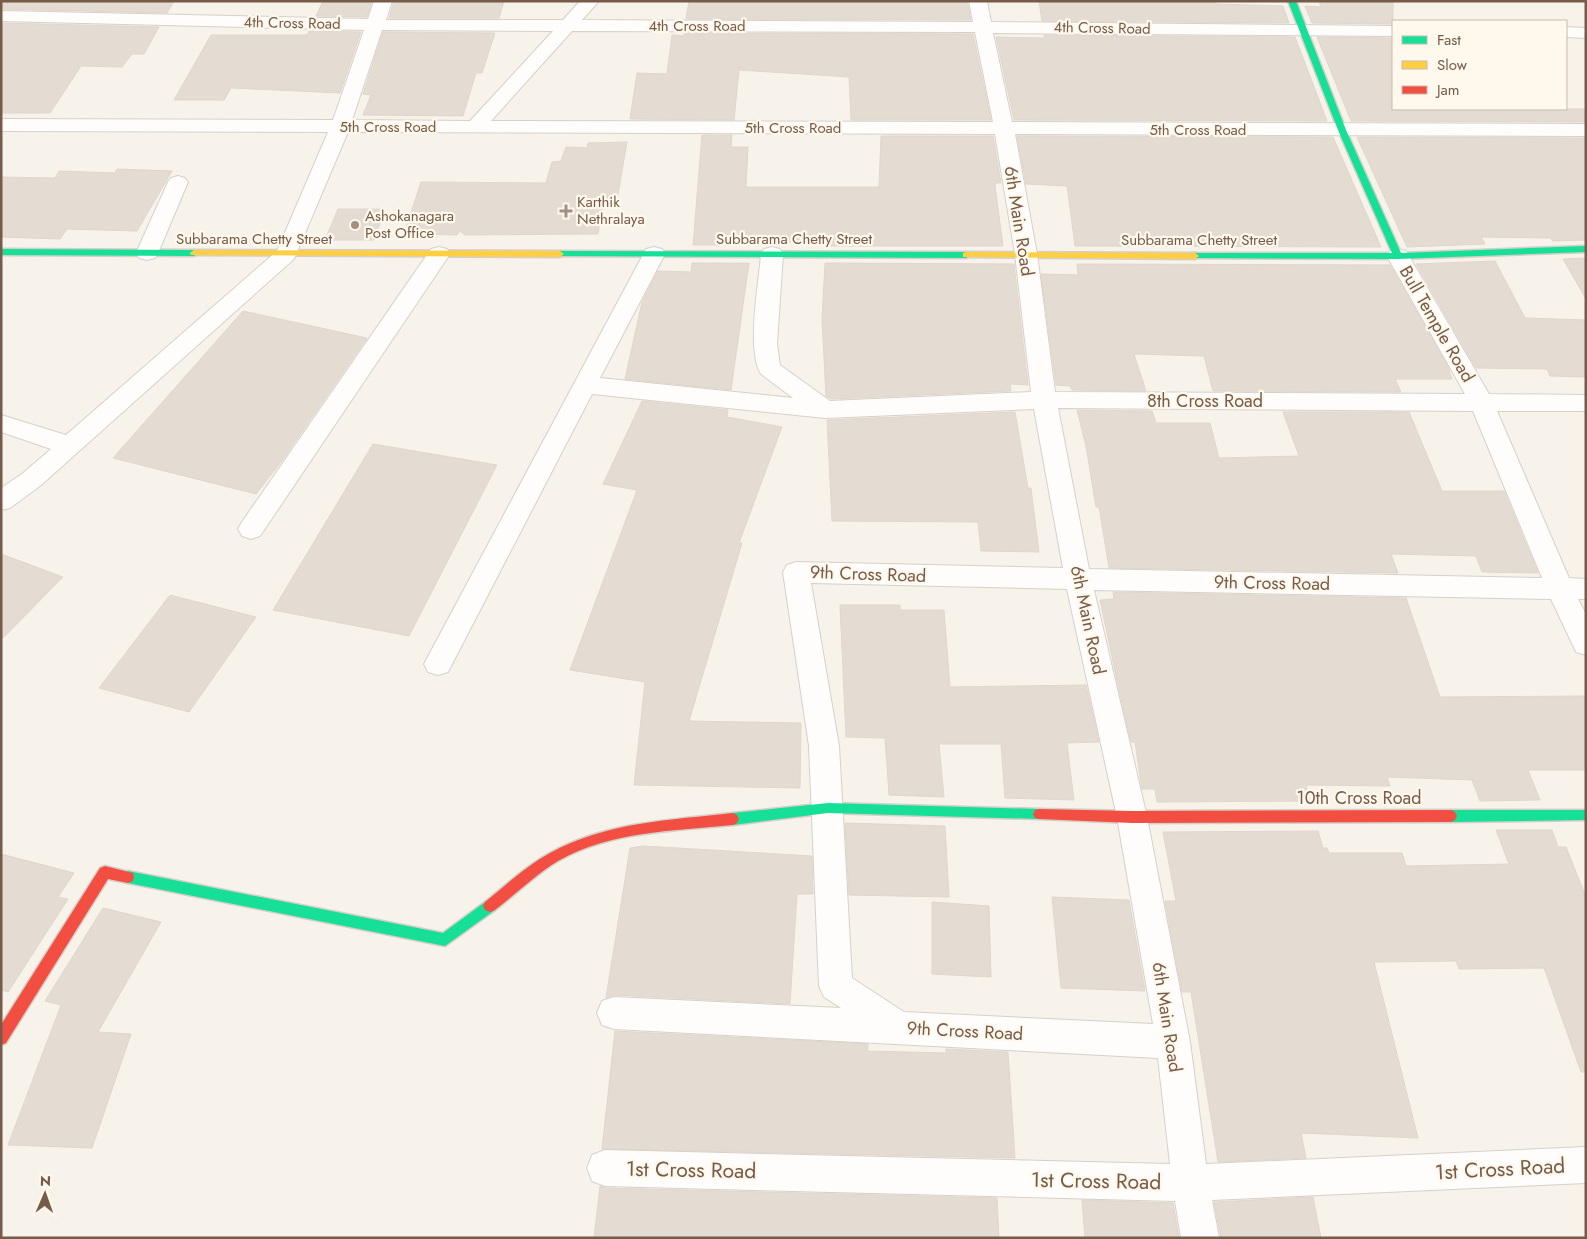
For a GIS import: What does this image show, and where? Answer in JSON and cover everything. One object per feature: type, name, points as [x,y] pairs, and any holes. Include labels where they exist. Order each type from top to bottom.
[{"type":"street","points":[[1,501],[31,480],[286,254],[340,127],[383,1]]},
{"type":"street","points":[[475,127],[590,1]]},
{"type":"street","name":"Bull Temple Road","points":[[1292,1],[1342,130],[1398,256],[1482,403],[1573,589],[1586,644]]},
{"type":"street","name":"4th Cross Road","points":[[1,16],[374,25],[566,26],[980,14],[1304,30],[1392,31]]},
{"type":"street","name":"6th Main Road","points":[[980,14],[1004,129],[1026,254],[1044,400],[1078,579],[1132,817],[1173,1042],[1190,1183],[1200,1238]]},
{"type":"street","points":[[1567,32],[1586,33]]},
{"type":"street","name":"5th Cross Road","points":[[1,125],[1586,130]]},
{"type":"street","points":[[147,253],[178,182]]},
{"type":"street","name":"Subbarama Chetty Street","points":[[1,252],[1398,256],[1586,249]]},
{"type":"street","points":[[251,529],[439,254]]},
{"type":"street","points":[[438,664],[654,254]]},
{"type":"street","points":[[772,254],[765,344],[769,368],[824,410]]},
{"type":"street","name":"8th Cross Road","points":[[585,385],[824,410],[1044,400],[1586,403]]},
{"type":"street","points":[[1,424],[70,446]]},
{"type":"street","name":"9th Cross Road","points":[[1173,1042],[899,1028],[836,986],[824,746],[796,572],[1573,589]]},
{"type":"street","name":"10th Cross Road","points":[[1,1038],[104,872],[446,940],[554,857],[588,841],[635,831],[828,808],[1132,817],[1586,815]]},
{"type":"street","points":[[614,1013],[899,1028]]},
{"type":"street","name":"1st Cross Road","points":[[606,1168],[1190,1183],[1586,1165]]},
{"type":"building","points":[[1,1],[174,1],[167,13],[1,9]]},
{"type":"building","points":[[323,1],[372,1],[367,17],[316,16]]},
{"type":"building","points":[[394,1],[504,1],[499,18],[389,18]]},
{"type":"building","points":[[689,1],[967,1],[971,20],[686,19]]},
{"type":"building","points":[[1039,1],[1215,1],[1216,4],[1283,6],[1289,23],[1042,21]]},
{"type":"building","points":[[1319,1],[1393,1],[1393,20],[1392,24],[1312,23],[1305,6],[1321,7]]},
{"type":"building","points":[[1,23],[159,27],[144,54],[132,54],[122,67],[81,66],[50,113],[1,113]]},
{"type":"building","points":[[309,31],[361,32],[340,93],[231,88],[224,100],[174,100],[211,35],[307,35]]},
{"type":"building","points":[[383,32],[495,33],[482,73],[476,73],[463,116],[363,115],[371,95],[363,94]]},
{"type":"building","points":[[684,33],[973,34],[991,120],[851,120],[849,77],[739,70],[734,120],[630,119],[637,73],[667,74],[672,35],[684,36]]},
{"type":"building","points":[[1044,35],[1295,37],[1327,121],[1014,120],[996,37],[1044,38]]},
{"type":"building","points":[[1317,37],[1392,38],[1392,110],[1586,109],[1586,122],[1351,121]]},
{"type":"building","points":[[702,135],[732,135],[731,147],[748,147],[746,187],[879,187],[881,136],[993,136],[1001,183],[996,183],[995,186],[1003,246],[826,246],[826,242],[751,242],[751,245],[693,245]]},
{"type":"building","points":[[1017,136],[1333,137],[1381,247],[1075,246],[1067,186],[1026,184]]},
{"type":"building","points":[[1357,137],[1586,138],[1586,240],[1553,241],[1550,238],[1481,237],[1485,244],[1407,247]]},
{"type":"building","points":[[627,142],[616,206],[603,205],[598,234],[465,235],[460,231],[457,235],[404,234],[421,182],[546,183],[552,162],[561,161],[566,147],[587,148],[588,143]]},
{"type":"building","points":[[117,169],[172,171],[137,231],[67,229],[60,239],[1,237],[1,177],[55,178],[59,171],[115,173]]},
{"type":"building","name":"Ashokanagara Post Office","points":[[338,209],[385,209],[374,240],[325,240]]},
{"type":"building","points":[[1586,258],[1586,299],[1563,259]]},
{"type":"building","points":[[1495,261],[1525,318],[1586,320],[1586,377],[1550,376],[1547,369],[1476,368],[1416,264]]},
{"type":"building","points":[[692,263],[749,263],[731,390],[625,379],[642,302],[658,271],[691,272]]},
{"type":"building","points":[[825,263],[1014,264],[1028,385],[1010,384],[1011,391],[831,399],[826,396],[822,319]]},
{"type":"building","points":[[1077,264],[1390,265],[1448,367],[1452,379],[1395,379],[1401,392],[1213,391],[1204,356],[1134,354],[1146,391],[1072,390],[1070,386],[1056,385],[1041,274],[1078,275]]},
{"type":"building","points":[[243,311],[367,338],[281,462],[256,494],[113,458]]},
{"type":"building","points":[[642,401],[728,410],[727,417],[782,427],[739,543],[742,543],[689,721],[801,723],[800,788],[634,785],[645,682],[570,670],[637,490],[603,484]]},
{"type":"building","points":[[1077,410],[1152,411],[1156,423],[1210,423],[1219,458],[1299,456],[1283,412],[1409,412],[1442,491],[1504,491],[1538,573],[1482,572],[1476,556],[1391,554],[1398,573],[1109,568],[1099,507],[1096,507],[1086,446]]},
{"type":"building","points":[[1015,412],[1028,488],[1031,488],[1039,552],[981,551],[978,522],[832,521],[827,420]]},
{"type":"building","points":[[373,444],[497,465],[409,636],[273,610]]},
{"type":"building","points":[[1,554],[63,577],[1,640]]},
{"type":"building","points":[[1113,592],[1406,598],[1440,697],[1586,696],[1586,770],[1528,770],[1540,800],[1480,801],[1472,780],[1387,777],[1390,786],[1306,785],[1310,801],[1157,802],[1155,789],[1142,789],[1135,742],[1131,742],[1100,600],[1114,599]]},
{"type":"building","points":[[170,595],[256,617],[189,712],[99,688]]},
{"type":"building","points":[[840,605],[900,605],[900,610],[944,610],[950,687],[1086,685],[1099,742],[1067,743],[1074,800],[1005,798],[1001,744],[939,744],[944,797],[889,795],[885,738],[846,737]]},
{"type":"building","points":[[845,823],[945,826],[949,897],[849,895]]},
{"type":"building","points":[[1496,830],[1552,830],[1558,847],[1566,847],[1586,897],[1586,1072],[1581,1072],[1544,968],[1459,969],[1456,961],[1374,962],[1418,1138],[1301,1133],[1306,1158],[1218,1162],[1191,992],[1182,992],[1165,901],[1176,901],[1163,832],[1318,831],[1323,848],[1327,848],[1329,853],[1402,853],[1406,866],[1509,864]]},
{"type":"building","points":[[644,846],[812,856],[813,894],[797,894],[790,1004],[614,995],[606,998],[630,848]]},
{"type":"building","points":[[1,854],[74,873],[58,897],[68,899],[8,992],[1,990]]},
{"type":"building","points":[[1052,897],[1129,900],[1145,991],[1061,988]]},
{"type":"building","points":[[932,902],[989,906],[991,977],[932,974]]},
{"type":"building","points":[[103,908],[161,922],[98,1032],[131,1034],[92,1148],[8,1145],[61,1005],[45,1001]]},
{"type":"building","points":[[615,1031],[868,1044],[868,1051],[946,1053],[946,1049],[1008,1052],[1015,1158],[602,1149]]},
{"type":"building","points":[[600,1186],[605,1188],[997,1198],[999,1238],[594,1238]]},
{"type":"building","points":[[1313,1197],[1321,1238],[1221,1238],[1214,1202]]},
{"type":"building","points":[[1082,1200],[1173,1203],[1179,1238],[1085,1238]]},
{"type":"traffic: fast","points":[[1292,1],[1342,130],[1398,256]]},
{"type":"traffic: fast","points":[[1195,256],[1398,256],[1586,249]]},
{"type":"traffic: fast","points":[[1,252],[194,253]]},
{"type":"traffic: fast","points":[[560,254],[966,255]]},
{"type":"traffic: fast","points":[[733,819],[828,808],[1039,814]]},
{"type":"traffic: fast","points":[[1451,816],[1586,815]]},
{"type":"traffic: fast","points":[[128,877],[445,940],[490,906]]},
{"type":"traffic: slow","points":[[194,253],[560,254]]},
{"type":"traffic: slow","points":[[966,255],[1195,256]]},
{"type":"traffic: jam","points":[[1039,814],[1132,817],[1451,816]]},
{"type":"traffic: jam","points":[[490,906],[546,862],[574,847],[596,839],[641,829],[733,819]]},
{"type":"traffic: jam","points":[[1,1038],[105,872],[128,877]]},
{"type":"place","name":"Karthik Nethralaya","points":[[566,211]]},
{"type":"place","name":"Ashokanagara Post Office","points":[[355,225]]}]
